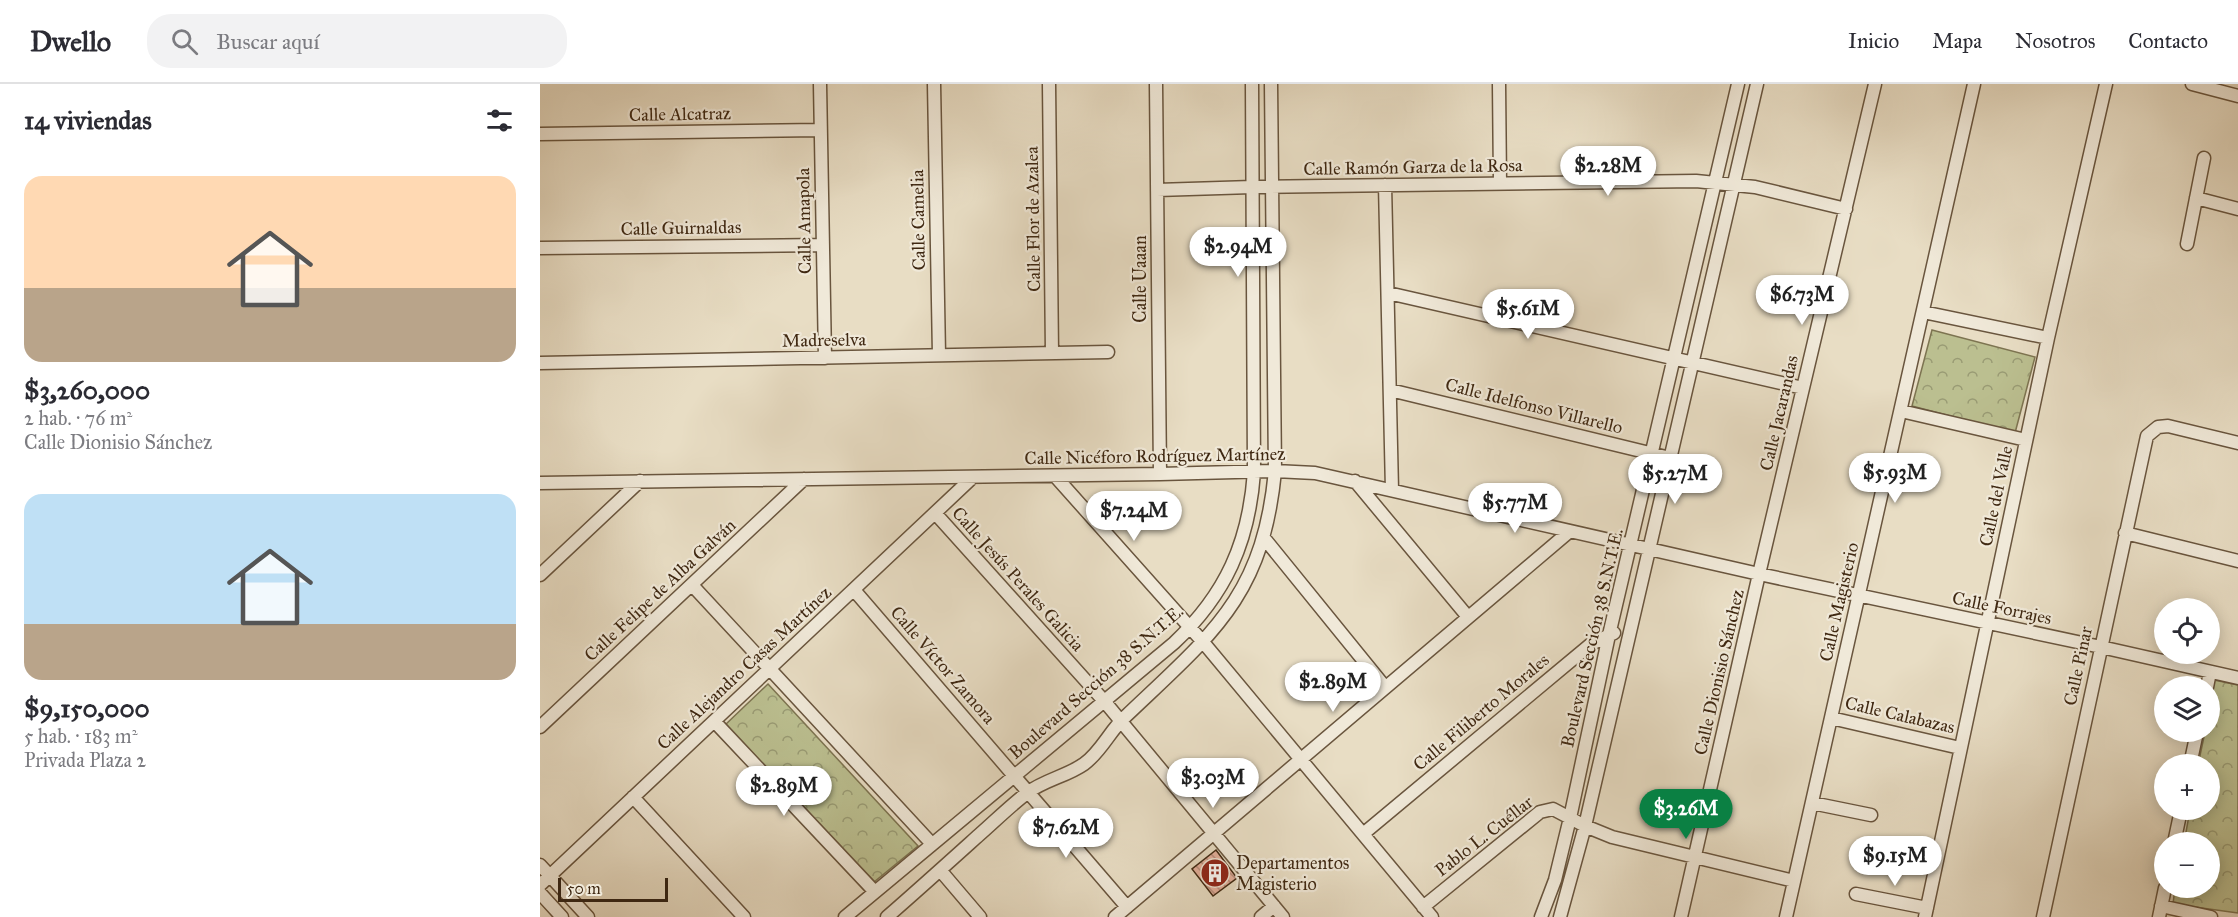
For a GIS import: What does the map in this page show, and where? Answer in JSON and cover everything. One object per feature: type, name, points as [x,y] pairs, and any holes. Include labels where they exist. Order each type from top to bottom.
[{"type":"street","name":"Calle Amapola","points":[[819,84],[825,358]]},
{"type":"street","name":"Calle Camelia","points":[[934,84],[939,356]]},
{"type":"street","name":"Calle Flor de Azalea","points":[[1049,84],[1052,353]]},
{"type":"street","name":"Calle Uaaan","points":[[1156,84],[1160,474]]},
{"type":"street","name":"Boulevard Sección 38 S.N.T.E.","points":[[845,917],[1105,702],[1190,628],[1219,591],[1242,543],[1252,497],[1254,472],[1252,84]]},
{"type":"street","points":[[887,917],[1029,791],[1084,764],[1098,752],[1120,720],[1203,642],[1223,620],[1238,598],[1253,568],[1264,538],[1275,471],[1271,84]]},
{"type":"street","points":[[1499,84],[1500,183]]},
{"type":"street","name":"Boulevard Sección 38 S.N.T.E.","points":[[1541,917],[1555,879],[1570,818],[1610,634],[1738,84]]},
{"type":"street","name":"Boulevard Sección 38 S.N.T.E.","points":[[1560,917],[1586,826],[1757,84]]},
{"type":"street","name":"Calle Jacarandas","points":[[1759,574],[1875,84]]},
{"type":"street","name":"Calle Magisterio","points":[[1786,917],[1974,84]]},
{"type":"street","name":"Calle del Valle","points":[[1926,913],[1986,623],[2106,84]]},
{"type":"street","points":[[2192,84],[2238,96]]},
{"type":"street","name":"Calle Alcatraz","points":[[540,134],[820,130]]},
{"type":"street","points":[[2187,244],[2204,158]]},
{"type":"street","name":"Calle Ramón Garza de la Rosa","points":[[1157,190],[1500,183],[1716,182],[1733,183],[1846,209]]},
{"type":"street","points":[[1385,185],[1392,490]]},
{"type":"street","points":[[2196,198],[2238,209]]},
{"type":"street","name":"Calle Guirnaldas","points":[[540,248],[823,244]]},
{"type":"street","points":[[1388,293],[1803,388]]},
{"type":"street","points":[[1923,312],[2048,338]]},
{"type":"street","name":"Madreselva","points":[[540,363],[1108,352]]},
{"type":"street","name":"Calle Idelfonso Villarello","points":[[1390,390],[1670,458]]},
{"type":"street","points":[[1901,411],[2026,441]]},
{"type":"street","name":"Calle Pinar","points":[[2043,917],[2145,442],[2158,427],[2168,426],[2238,444]]},
{"type":"street","name":"Calle Nicéforo Rodríguez Martínez","points":[[540,483],[1275,471],[1315,473],[1759,574]]},
{"type":"street","points":[[1055,476],[1203,642],[1431,917]]},
{"type":"street","name":"Calle Alejandro Casas Martínez","points":[[540,885],[973,477]]},
{"type":"street","name":"Calle Felipe de Alba Galván","points":[[540,727],[804,479]]},
{"type":"street","points":[[540,575],[640,481]]},
{"type":"street","points":[[1355,481],[1468,617]]},
{"type":"street","name":"Calle Jesús Perales Galicia","points":[[935,513],[1105,702],[1283,917]]},
{"type":"street","points":[[1115,917],[1570,531]]},
{"type":"street","points":[[2125,534],[2238,561]]},
{"type":"street","points":[[1264,538],[1385,687]]},
{"type":"street","name":"Calle Forrajes","points":[[1759,574],[2238,678]]},
{"type":"street","name":"Calle Dionisio Sánchez","points":[[1681,917],[1759,574]]},
{"type":"street","points":[[692,585],[932,844]]},
{"type":"street","name":"Calle Víctor Zamora","points":[[854,590],[1029,791],[1126,907]]},
{"type":"street","name":"Calle Filiberto Morales","points":[[1363,834],[1591,644],[1610,634],[1630,629]]},
{"type":"street","points":[[2209,676],[2210,672]]},
{"type":"street","name":"Calle Calabazas","points":[[1831,718],[1960,748]]},
{"type":"street","points":[[714,721],[875,892]]},
{"type":"street","points":[[633,797],[744,917]]},
{"type":"street","points":[[1812,803],[1871,815]]},
{"type":"street","name":"Pablo L. Cuéllar","points":[[1423,907],[1540,812],[1553,809],[1612,837],[1794,881]]},
{"type":"street","points":[[540,865],[588,917]]},
{"type":"street","points":[[940,870],[980,917]]},
{"type":"street","points":[[540,893],[562,917]]},
{"type":"street","points":[[1856,894],[1926,913]]},
{"type":"street","points":[[1261,917],[1274,906]]},
{"type":"street","points":[[2160,912],[2211,917]]},
{"type":"green space","points":[[1932,330],[2035,357],[2015,433],[1912,406]]},
{"type":"green space","points":[[2220,681],[2238,685],[2238,913],[2173,904],[2174,898],[2220,898],[2220,832],[2186,832],[2188,820],[2220,820],[2220,754],[2200,754],[2203,742],[2220,742]]},
{"type":"green space","points":[[768,684],[918,846],[874,882],[725,725]]},
{"type":"building","name":"Departamentos Magisterio","points":[[1216,850],[1237,878],[1213,896],[1192,869]]},
{"type":"place","name":"Departamentos Magisterio","points":[[1215,873]]}]
